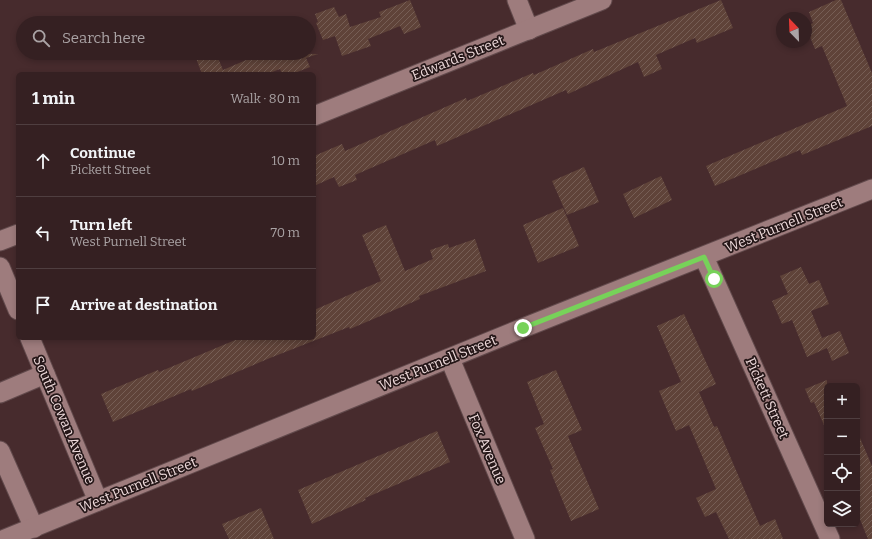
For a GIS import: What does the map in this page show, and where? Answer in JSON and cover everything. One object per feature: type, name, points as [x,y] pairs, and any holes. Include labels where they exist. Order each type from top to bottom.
[{"type":"street","points":[[517,0],[530,30]]},
{"type":"street","name":"Edwards Street","points":[[316,115],[602,0]]},
{"type":"street","name":"West Purnell Street","points":[[6,539],[523,328],[872,189]]},
{"type":"street","points":[[0,241],[16,235]]},
{"type":"street","name":"Pickett Street","points":[[704,257],[830,539]]},
{"type":"street","points":[[0,266],[16,305]]},
{"type":"street","name":"South Cowan Avenue","points":[[31,340],[98,501]]},
{"type":"street","name":"Fox Avenue","points":[[450,359],[525,539]]},
{"type":"street","points":[[0,393],[45,374]]},
{"type":"street","points":[[0,451],[34,528]]},
{"type":"building","points":[[410,0],[421,27],[404,34],[400,26],[368,39],[371,46],[342,56],[335,36],[323,40],[316,23],[318,22],[315,14],[334,7],[339,17],[346,14],[350,27],[381,17],[379,12]]},
{"type":"building","points":[[721,0],[733,28],[697,43],[695,38],[656,55],[662,69],[644,77],[638,62],[568,94],[566,90],[437,146],[435,140],[355,175],[357,180],[339,187],[334,177],[316,185],[316,155],[342,144],[345,151],[466,98],[467,101],[533,73],[534,75],[593,49],[594,52]]},
{"type":"building","points":[[836,0],[841,0],[872,73],[872,126],[802,155],[800,150],[715,186],[706,166],[847,106],[822,46],[815,49],[812,42],[812,12],[809,12]]},
{"type":"building","points":[[197,60],[219,60],[223,70],[246,60],[307,60],[310,67],[297,72],[281,72],[280,69],[272,72],[201,72]]},
{"type":"building","points":[[584,167],[599,202],[567,215],[552,181]]},
{"type":"building","points":[[661,176],[672,200],[634,218],[623,194]]},
{"type":"building","points":[[563,208],[579,246],[538,263],[523,225]]},
{"type":"building","points":[[386,225],[405,271],[433,259],[430,250],[448,244],[449,248],[475,239],[486,271],[419,296],[420,299],[350,329],[349,327],[316,340],[316,309],[381,281],[362,235]]},
{"type":"building","points":[[801,267],[809,284],[819,280],[829,304],[811,311],[822,338],[840,331],[849,353],[832,361],[827,348],[807,357],[792,320],[782,324],[772,301],[788,294],[780,276]]},
{"type":"building","points":[[684,314],[716,384],[699,392],[714,427],[717,426],[760,526],[775,519],[783,539],[729,539],[716,512],[705,517],[696,498],[716,489],[689,425],[676,431],[659,391],[681,382],[657,326]]},
{"type":"building","points":[[235,340],[316,340],[192,391],[191,389],[113,422],[101,394],[158,370],[159,372]]},
{"type":"building","points":[[556,370],[582,430],[568,436],[599,509],[571,521],[550,470],[553,469],[535,428],[544,424],[527,382]]},
{"type":"building","points":[[827,380],[827,383],[824,383],[824,425],[814,402],[811,403],[805,389]]},
{"type":"building","points":[[437,431],[450,462],[365,498],[366,500],[312,524],[298,490]]},
{"type":"building","points":[[860,438],[872,466],[872,539],[868,539],[860,519]]},
{"type":"building","points":[[261,508],[274,539],[229,539],[222,524]]},
{"type":"route","points":[[523,328],[704,257],[714,279]]}]
